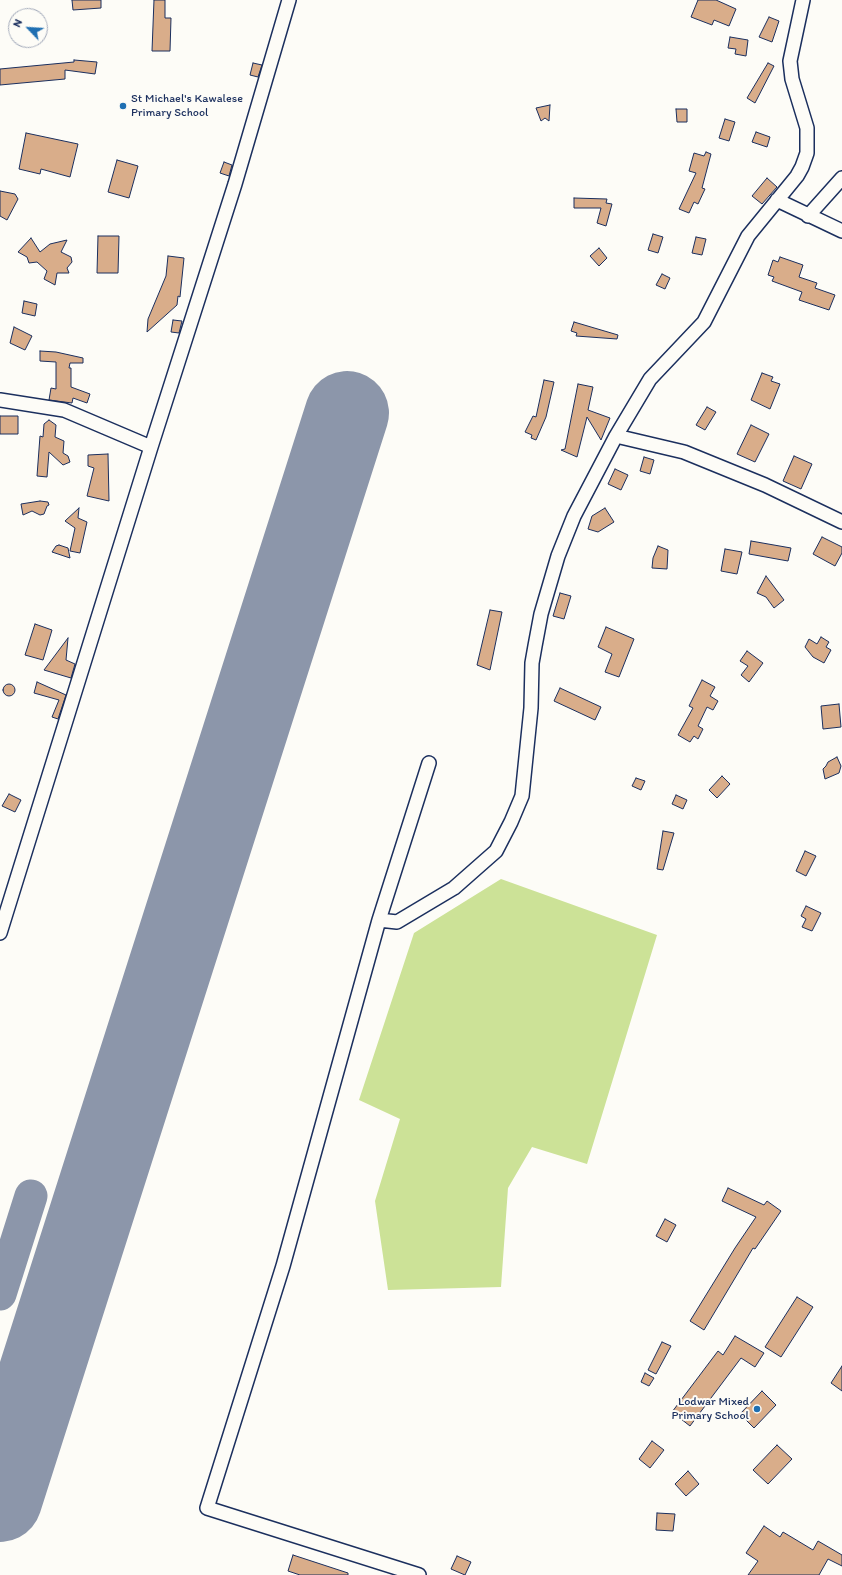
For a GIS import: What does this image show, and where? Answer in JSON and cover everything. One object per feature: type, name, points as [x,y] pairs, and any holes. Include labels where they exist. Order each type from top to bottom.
[{"type":"street","points":[[0,933],[151,447],[233,191],[289,0]]},
{"type":"street","points":[[379,920],[397,922],[454,888],[496,851],[505,835],[522,796],[531,708],[532,663],[541,614],[564,540],[574,516],[616,436],[650,379],[704,322],[748,236],[797,176],[807,153],[807,128],[792,79],[790,61],[803,0]]},
{"type":"street","points":[[808,216],[842,178]]},
{"type":"street","points":[[777,200],[808,216],[842,230]]},
{"type":"street","points":[[0,400],[64,410],[151,447]]},
{"type":"street","points":[[616,436],[684,452],[765,485],[842,522]]},
{"type":"street","points":[[419,1575],[207,1508],[283,1266],[379,920],[429,763]]},
{"type":"green space","points":[[501,879],[657,935],[587,1164],[532,1147],[508,1188],[501,1287],[388,1290],[375,1201],[400,1119],[359,1100],[414,933]]},
{"type":"building","points":[[72,0],[101,0],[101,8],[73,10]]},
{"type":"building","points":[[154,0],[165,0],[165,18],[171,18],[170,51],[152,51]]},
{"type":"building","points":[[698,0],[716,0],[736,9],[729,26],[714,20],[712,25],[691,17]]},
{"type":"building","points":[[769,17],[779,21],[772,42],[759,37]]},
{"type":"building","points":[[730,37],[748,40],[746,56],[735,54],[736,49],[728,48]]},
{"type":"building","points":[[74,60],[97,62],[95,74],[65,70],[65,79],[0,85],[0,69],[74,62]]},
{"type":"building","points":[[253,63],[262,65],[258,77],[250,75]]},
{"type":"building","points":[[768,63],[774,66],[755,103],[747,98]]},
{"type":"building","points":[[550,105],[549,121],[545,118],[541,121],[536,108]]},
{"type":"building","points":[[676,109],[687,109],[687,122],[677,122]]},
{"type":"building","points":[[725,119],[735,122],[729,141],[719,138]]},
{"type":"building","points":[[756,132],[770,137],[767,147],[752,142]]},
{"type":"building","points":[[26,133],[78,144],[70,177],[41,169],[40,174],[19,169]]},
{"type":"building","points":[[706,152],[711,154],[702,188],[705,189],[698,204],[694,202],[689,213],[679,209],[696,173],[689,171],[694,153],[704,156]]},
{"type":"building","points":[[117,160],[138,166],[129,198],[108,192]]},
{"type":"building","points":[[224,162],[232,165],[229,176],[220,173]]},
{"type":"building","points":[[767,178],[777,187],[762,204],[752,196]]},
{"type":"building","points":[[0,191],[15,194],[18,199],[7,220],[0,216]]},
{"type":"building","points":[[574,198],[607,199],[606,203],[612,204],[606,226],[597,223],[601,208],[574,208]]},
{"type":"building","points":[[653,234],[663,237],[658,253],[648,250]]},
{"type":"building","points":[[98,236],[119,236],[118,273],[97,273]]},
{"type":"building","points":[[696,237],[706,239],[702,255],[692,253]]},
{"type":"building","points":[[31,238],[40,252],[50,244],[67,240],[61,252],[71,257],[72,262],[67,268],[69,273],[57,273],[55,285],[44,279],[47,271],[37,262],[29,263],[27,257],[18,252]]},
{"type":"building","points":[[599,248],[607,258],[599,266],[590,256]]},
{"type":"building","points":[[168,256],[184,258],[180,297],[178,296],[177,305],[147,332],[148,319],[166,276]]},
{"type":"building","points":[[780,257],[803,265],[799,277],[817,283],[815,288],[835,295],[829,310],[799,300],[802,292],[772,281],[774,277],[768,275],[773,260],[778,262]]},
{"type":"building","points":[[662,274],[670,278],[665,289],[656,285]]},
{"type":"building","points":[[24,301],[37,304],[35,316],[22,313]]},
{"type":"building","points":[[173,320],[182,321],[179,333],[171,332]]},
{"type":"building","points":[[574,322],[618,335],[617,339],[576,336],[577,333],[571,331]]},
{"type":"building","points":[[14,327],[32,336],[25,350],[10,343]]},
{"type":"building","points":[[40,351],[56,352],[83,358],[83,363],[70,363],[69,368],[71,368],[71,387],[90,394],[87,403],[73,398],[72,403],[49,400],[51,388],[56,389],[56,362],[40,361]]},
{"type":"building","points":[[762,373],[773,377],[771,381],[780,384],[770,409],[751,400]]},
{"type":"building","points":[[544,380],[554,382],[546,417],[536,440],[531,438],[532,435],[525,432],[533,416],[536,417]]},
{"type":"building","points":[[578,384],[593,387],[588,410],[610,418],[601,440],[587,417],[577,457],[561,450],[565,449]]},
{"type":"building","points":[[707,407],[716,412],[705,430],[696,425]]},
{"type":"building","points":[[0,416],[18,416],[18,434],[0,434]]},
{"type":"building","points":[[49,420],[56,425],[55,437],[64,441],[63,453],[68,456],[70,462],[63,465],[49,452],[47,477],[37,476],[40,436],[43,437],[44,424]]},
{"type":"building","points":[[751,425],[769,434],[755,462],[737,454]]},
{"type":"building","points":[[108,454],[109,501],[87,496],[94,468],[88,466],[88,455]]},
{"type":"building","points":[[794,456],[812,464],[801,489],[783,481]]},
{"type":"building","points":[[644,457],[654,460],[650,474],[640,471]]},
{"type":"building","points":[[615,469],[628,475],[621,490],[608,484]]},
{"type":"building","points":[[40,501],[48,502],[49,505],[47,506],[44,514],[40,515],[32,511],[23,515],[21,504]]},
{"type":"building","points":[[79,508],[78,518],[87,522],[80,553],[70,551],[75,528],[65,521]]},
{"type":"building","points":[[605,508],[614,522],[598,532],[588,529],[592,516]]},
{"type":"building","points":[[822,537],[842,547],[842,553],[835,566],[813,554]]},
{"type":"building","points":[[751,541],[791,548],[788,561],[749,554]]},
{"type":"building","points":[[59,545],[68,548],[70,558],[52,552],[56,546]]},
{"type":"building","points":[[658,546],[668,550],[667,569],[652,568],[653,558]]},
{"type":"building","points":[[725,549],[742,552],[737,574],[721,571]]},
{"type":"building","points":[[766,576],[784,600],[774,608],[766,597],[757,593]]},
{"type":"building","points":[[560,593],[571,596],[564,619],[553,616]]},
{"type":"building","points":[[490,610],[502,612],[490,670],[477,665]]},
{"type":"building","points":[[35,624],[52,630],[43,660],[25,655]]},
{"type":"building","points":[[606,627],[634,639],[619,677],[605,672],[612,654],[598,647]]},
{"type":"building","points":[[821,637],[829,642],[826,647],[831,650],[824,663],[813,657],[805,647],[809,639],[817,644]]},
{"type":"building","points":[[68,638],[66,660],[75,664],[71,678],[44,670]]},
{"type":"building","points":[[747,651],[763,663],[749,682],[741,675],[748,666],[740,661]]},
{"type":"building","points":[[702,680],[715,687],[710,696],[718,701],[713,710],[707,707],[698,726],[703,729],[698,739],[694,736],[690,742],[678,735],[693,708],[689,706]]},
{"type":"building","points":[[37,682],[66,695],[58,719],[52,717],[59,700],[34,693]]},
{"type":"building","points":[[11,684],[14,685],[14,695],[7,696],[4,695],[3,688],[4,685]]},
{"type":"building","points":[[560,688],[601,707],[595,720],[554,701]]},
{"type":"building","points":[[839,704],[841,727],[823,729],[821,706]]},
{"type":"building","points":[[837,757],[841,766],[839,773],[825,779],[823,769],[828,762]]},
{"type":"building","points":[[722,776],[730,784],[717,798],[709,790]]},
{"type":"building","points":[[636,778],[645,781],[641,790],[632,786]]},
{"type":"building","points":[[9,794],[21,800],[15,812],[2,806]]},
{"type":"building","points":[[676,795],[687,800],[683,809],[672,804]]},
{"type":"building","points":[[663,831],[674,833],[663,870],[657,869]]},
{"type":"building","points":[[805,851],[816,856],[806,876],[796,871]]},
{"type":"building","points":[[806,906],[821,913],[812,931],[802,927],[806,919],[801,916]]},
{"type":"building","points":[[728,1188],[764,1205],[767,1201],[781,1211],[755,1249],[753,1248],[704,1330],[690,1321],[756,1217],[722,1201]]},
{"type":"building","points":[[665,1219],[676,1225],[667,1242],[656,1236]]},
{"type":"building","points":[[797,1297],[813,1307],[781,1357],[765,1347]]},
{"type":"building","points":[[735,1336],[764,1353],[755,1367],[741,1358],[690,1426],[672,1412],[718,1351],[723,1355]]},
{"type":"building","points":[[662,1342],[671,1346],[656,1374],[648,1370]]},
{"type":"building","points":[[842,1366],[842,1391],[831,1383]]},
{"type":"building","points":[[645,1373],[654,1378],[649,1386],[641,1382]]},
{"type":"building","points":[[762,1391],[776,1405],[754,1428],[740,1414]]},
{"type":"building","points":[[652,1441],[664,1450],[650,1468],[639,1459]]},
{"type":"building","points":[[777,1445],[792,1459],[768,1484],[753,1470]]},
{"type":"building","points":[[688,1471],[699,1484],[686,1496],[675,1484]]},
{"type":"building","points":[[657,1513],[675,1514],[673,1531],[656,1530]]},
{"type":"building","points":[[764,1526],[780,1537],[783,1532],[813,1550],[818,1541],[842,1555],[842,1566],[828,1559],[819,1575],[748,1575],[758,1561],[746,1553]]},
{"type":"building","points":[[293,1555],[348,1573],[348,1575],[300,1575],[288,1571]]},
{"type":"building","points":[[457,1556],[471,1562],[465,1575],[451,1569]]},
{"type":"taxiway","points":[[0,1294],[31,1196]]},
{"type":"runway","points":[[0,1500],[347,413]]},
{"type":"place","name":"St Michael's Kawalese Primary School","points":[[123,106]]},
{"type":"place","name":"Lodwar Mixed Primary School","points":[[757,1409]]}]
